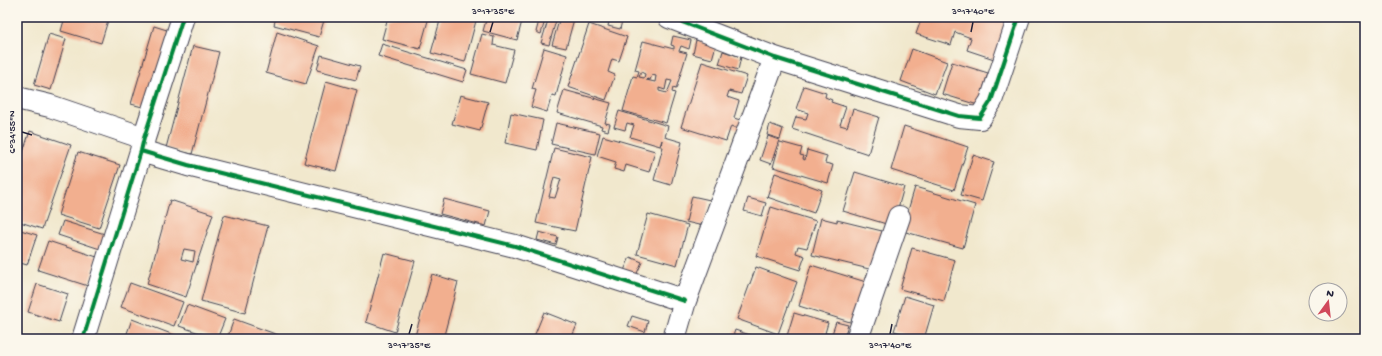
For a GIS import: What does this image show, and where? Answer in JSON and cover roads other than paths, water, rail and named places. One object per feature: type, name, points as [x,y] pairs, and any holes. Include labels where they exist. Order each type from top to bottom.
[{"type":"street","points":[[83,339],[183,17]]},
{"type":"street","points":[[669,17],[775,58],[958,116],[980,118],[991,101],[1019,17]]},
{"type":"street","points":[[674,339],[685,301],[775,58]]},
{"type":"street","points":[[17,98],[50,106],[188,165],[515,246],[685,301]]},
{"type":"street","points":[[857,339],[898,217]]}]
